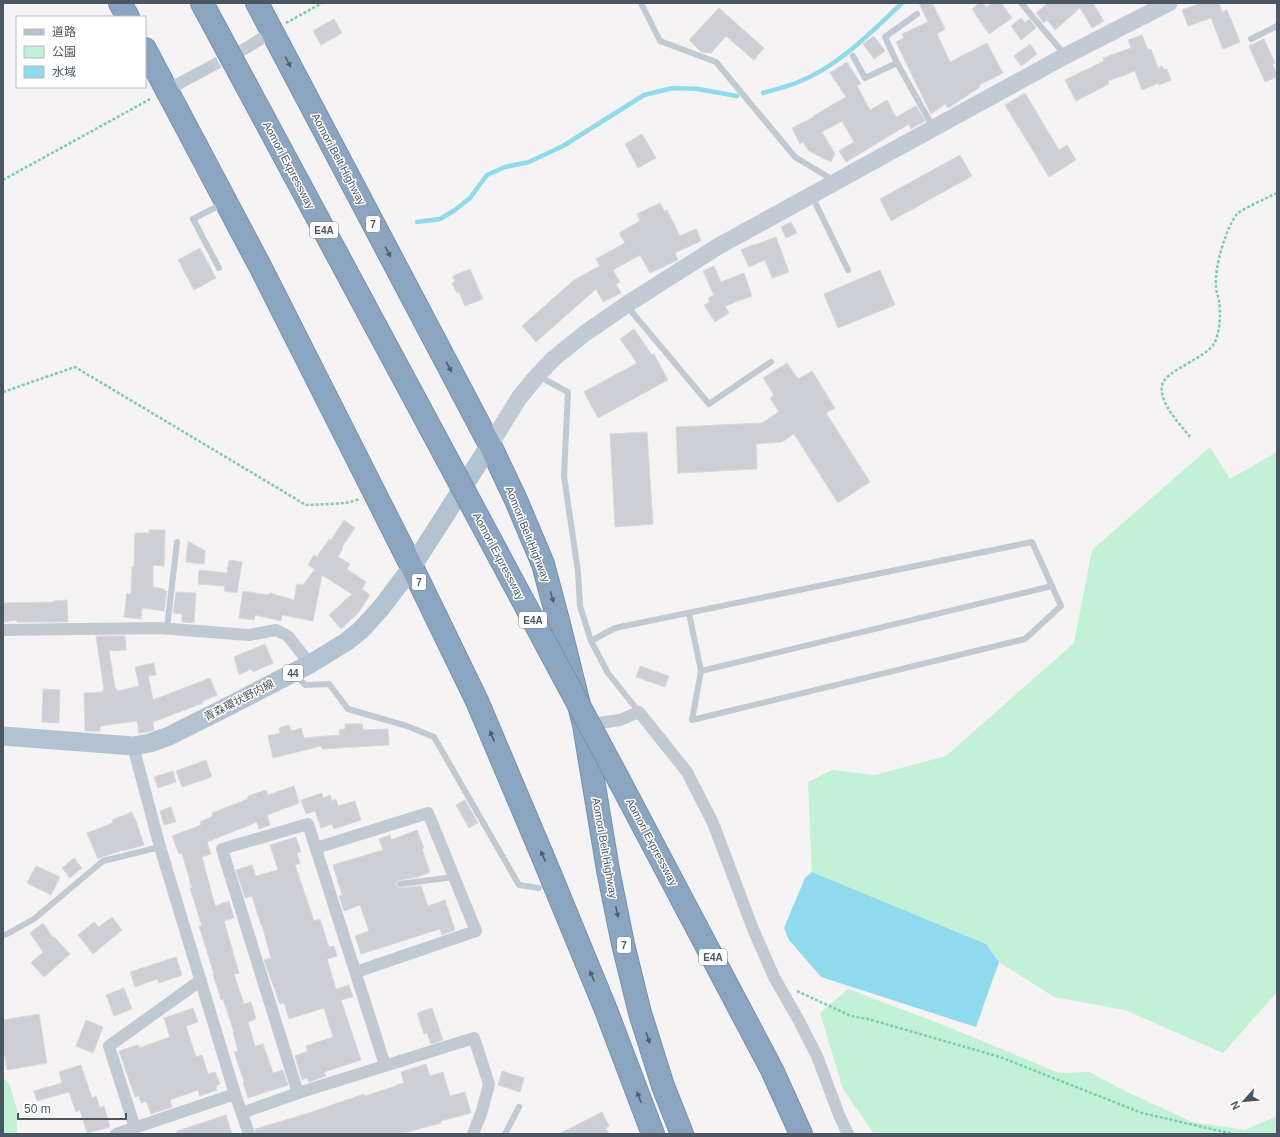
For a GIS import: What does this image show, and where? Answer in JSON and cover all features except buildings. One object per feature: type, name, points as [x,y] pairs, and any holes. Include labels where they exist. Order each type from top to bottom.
[{"type":"highway","points":[[120,3],[127,16]]},
{"type":"highway","name":"Aomori Expressway","points":[[202,3],[620,782],[772,1070],[801,1134]]},
{"type":"highway","name":"Aomori Belt Highway","points":[[257,3],[490,445],[516,500],[543,564],[584,725],[608,870],[623,944],[640,1013],[663,1086],[682,1134]]},
{"type":"highway","name":"7","points":[[146,51],[261,268],[412,567],[477,700],[606,1010],[653,1134]]},
{"type":"main road","name":"青森環状野内線","points":[[3,736],[133,746],[150,743],[169,736],[302,668],[346,642],[361,630],[381,608],[412,567],[490,445]]},
{"type":"street","points":[[490,445],[519,398],[553,359],[584,334],[626,305],[718,247],[1065,56],[1169,3]]},
{"type":"street","points":[[248,47],[272,32]]},
{"type":"street","points":[[167,90],[208,68]]},
{"type":"street","points":[[3,630],[167,628],[249,635],[276,630],[288,636],[302,668]]},
{"type":"street","points":[[584,725],[620,720],[639,712],[687,772],[713,823],[753,929],[774,977],[798,1018],[816,1056],[848,1134]]},
{"type":"street","points":[[133,746],[160,847],[235,1094],[249,1134]]},
{"type":"street","points":[[316,848],[428,812],[476,931],[356,972]]},
{"type":"street","points":[[298,1093],[222,849],[308,824],[385,1065]]},
{"type":"street","points":[[135,1128],[109,1046],[201,980]]},
{"type":"street","points":[[242,1113],[298,1093],[474,1038],[489,1084],[482,1111],[473,1134]]},
{"type":"street","points":[[116,1134],[235,1094]]},
{"type":"lane","points":[[641,3],[660,41],[716,62],[795,157],[836,182]]},
{"type":"lane","points":[[1021,3],[1065,56]]},
{"type":"lane","points":[[917,14],[885,37],[897,63],[934,128]]},
{"type":"lane","points":[[1251,39],[1277,26]]},
{"type":"lane","points":[[853,56],[865,78],[897,63]]},
{"type":"lane","points":[[812,196],[848,270]]},
{"type":"lane","points":[[219,268],[193,219],[226,201]]},
{"type":"lane","points":[[626,305],[709,404],[771,362]]},
{"type":"lane","points":[[537,376],[568,392],[564,476],[578,572],[580,606],[591,641],[608,673],[639,712]]},
{"type":"lane","points":[[167,628],[177,542]]},
{"type":"lane","points":[[591,641],[615,628],[1032,542],[1061,606],[1024,639],[692,720],[701,671],[689,613]]},
{"type":"lane","points":[[701,671],[1052,586]]},
{"type":"lane","points":[[302,668],[305,686],[329,684],[348,709],[407,726],[434,736],[519,885],[539,888]]},
{"type":"lane","points":[[3,935],[8,934],[34,919],[103,861],[160,847]]},
{"type":"lane","points":[[400,884],[454,876]]},
{"type":"lane","points":[[505,1134],[519,1107]]},
{"type":"path","points":[[272,32],[322,3]]},
{"type":"path","points":[[3,180],[167,90]]},
{"type":"path","points":[[1190,437],[1165,403],[1161,392],[1162,383],[1173,372],[1209,350],[1214,343],[1219,325],[1219,302],[1216,286],[1216,274],[1224,238],[1237,214],[1277,193]]},
{"type":"path","points":[[3,392],[75,367],[306,505],[355,501],[373,490]]},
{"type":"path","points":[[774,977],[798,991],[851,1016],[868,1019],[1000,1057],[1142,1113],[1233,1134]]},
{"type":"green space","points":[[1210,447],[1230,479],[1277,452],[1277,992],[1223,1053],[1125,1010],[1054,997],[999,962],[986,944],[812,872],[808,782],[832,770],[875,775],[946,756],[1074,643],[1092,550]]},
{"type":"green space","points":[[848,989],[941,1024],[1059,1073],[1089,1072],[1123,1090],[1192,1122],[1245,1130],[1277,1116],[1277,1134],[874,1134],[843,1089],[820,1013]]},
{"type":"green space","points":[[3,1078],[9,1083],[17,1110],[17,1134],[3,1134]]},
{"type":"water","points":[[812,872],[986,944],[999,962],[976,1027],[821,977],[789,940],[784,928],[805,878]]},
{"type":"waterway","points":[[763,93],[796,83],[839,59],[878,26],[902,3]]},
{"type":"waterway","points":[[417,222],[440,219],[455,210],[470,198],[487,175],[505,167],[529,162],[563,146],[644,95],[673,88],[698,89],[737,96]]},
{"type":"tunnel","points":[[208,68],[248,47]]}]
